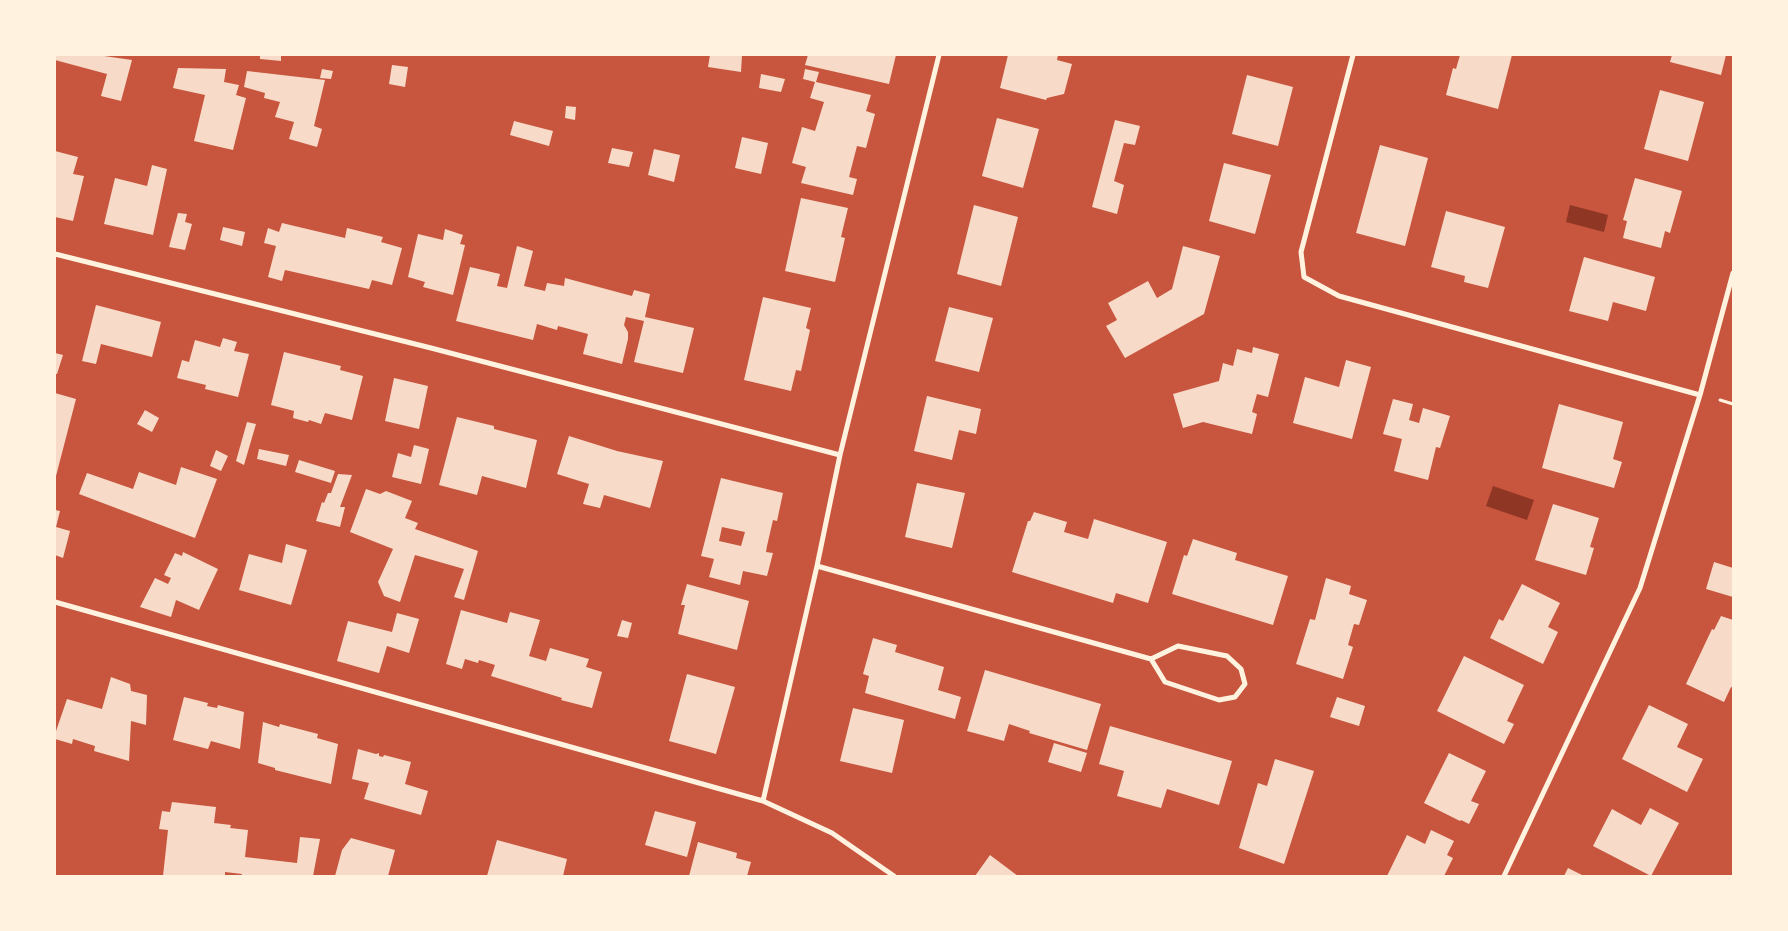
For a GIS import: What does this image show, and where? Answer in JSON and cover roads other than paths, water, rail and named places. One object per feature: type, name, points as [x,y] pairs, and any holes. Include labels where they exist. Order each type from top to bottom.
[{"type":"street","points":[[762,801],[840,455],[940,55]]},
{"type":"street","points":[[1353,55],[1302,252],[1304,277],[1339,296],[1700,395]]},
{"type":"street","points":[[55,254],[431,348],[840,455]]},
{"type":"street","points":[[1504,876],[1640,588],[1700,395],[1733,273]]},
{"type":"street","points":[[816,566],[1150,659],[1166,682],[1219,700],[1235,698],[1245,684],[1241,669],[1227,656],[1178,646],[1150,659]]},
{"type":"street","points":[[55,602],[762,801],[832,833],[894,876]]}]
